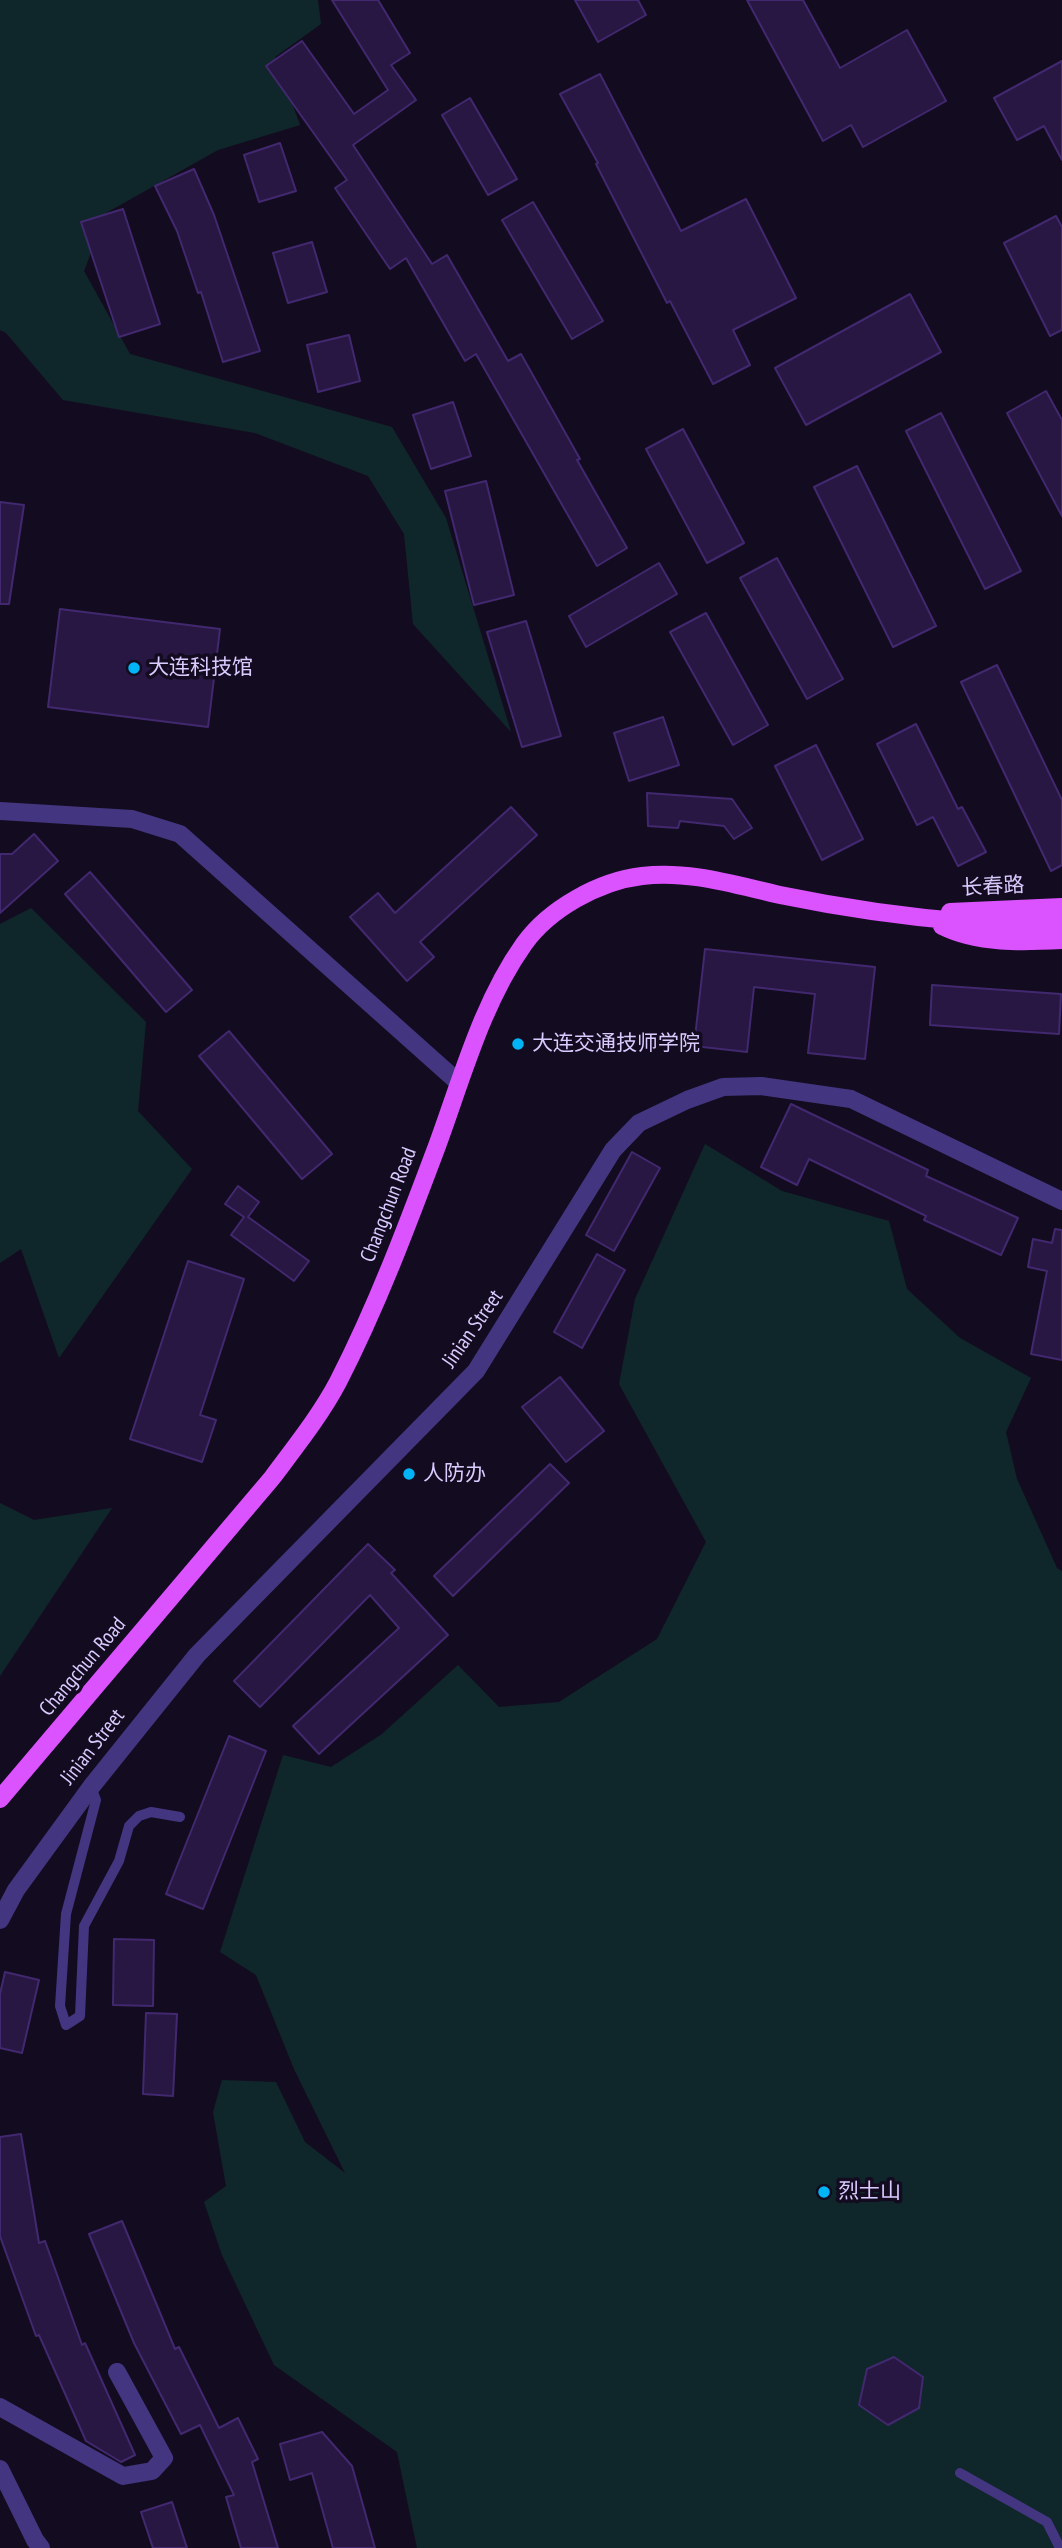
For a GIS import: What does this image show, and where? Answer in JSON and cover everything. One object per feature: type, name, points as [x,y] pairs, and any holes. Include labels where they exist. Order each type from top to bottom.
[{"type":"main road","name":"Changchun Road","points":[[0,1799],[229,1530],[303,1437],[337,1384],[378,1298],[459,1083],[505,974],[526,941],[545,921],[570,903],[604,886],[641,876],[682,875],[838,906],[926,919],[1034,927],[1062,923]]},
{"type":"main road","name":"长春路","points":[[926,919],[956,911],[1062,906]]},
{"type":"main road","name":"Changchun Road","points":[[926,919],[950,930],[976,937],[1024,942],[1062,940]]},
{"type":"street","points":[[0,811],[132,820],[180,834],[459,1083]]},
{"type":"street","name":"Jinian Street","points":[[0,1920],[16,1890],[90,1787],[197,1655],[476,1371],[613,1150],[639,1123],[687,1100],[723,1087],[761,1086],[851,1099],[1062,1201]]},
{"type":"street","points":[[0,2407],[123,2476],[152,2471],[164,2458],[117,2372]]},
{"type":"street","points":[[0,2469],[41,2548]]},
{"type":"lane","points":[[90,1787],[96,1800],[66,1914],[60,2006],[66,2025],[80,2016],[84,1926],[119,1861],[129,1826],[139,1816],[152,1812],[180,1817]]},
{"type":"lane","points":[[960,2473],[1047,2522],[1060,2548]]},
{"type":"green space","points":[[0,0],[318,0],[321,24],[275,57],[300,125],[218,150],[106,213],[84,271],[130,354],[392,427],[446,518],[511,732],[413,624],[404,534],[368,476],[255,433],[63,400],[6,333],[0,330]]},
{"type":"green space","points":[[31,908],[146,1022],[138,1111],[192,1169],[59,1358],[21,1249],[0,1263],[0,924]]},
{"type":"green space","points":[[705,1144],[782,1191],[889,1221],[907,1289],[960,1338],[1031,1378],[1006,1432],[1017,1479],[1057,1568],[1062,1571],[1062,2548],[417,2548],[397,2452],[274,2365],[222,2255],[204,2202],[226,2186],[213,2112],[222,2080],[276,2082],[305,2142],[345,2173],[294,2069],[256,1975],[220,1952],[283,1755],[331,1767],[382,1734],[458,1665],[499,1707],[559,1702],[657,1639],[706,1542],[619,1384],[635,1299]]},
{"type":"green space","points":[[0,1503],[34,1520],[112,1508],[0,1676]]},
{"type":"building","points":[[332,0],[378,0],[410,53],[391,65],[416,100],[353,145],[432,264],[447,255],[508,361],[521,354],[627,548],[597,566],[476,354],[465,361],[406,258],[390,269],[335,188],[347,180],[266,66],[302,41],[354,114],[388,90]]},
{"type":"building","points":[[575,0],[638,0],[646,15],[598,42]]},
{"type":"building","points":[[747,0],[803,0],[840,68],[907,30],[946,101],[863,147],[851,125],[823,141]]},
{"type":"building","points":[[1062,61],[1062,160],[1044,126],[1017,140],[994,98]]},
{"type":"building","points":[[600,74],[681,231],[746,199],[796,298],[733,330],[750,365],[713,384],[670,301],[667,303],[596,164],[598,163],[560,94]]},
{"type":"building","points":[[470,98],[517,179],[488,195],[442,115]]},
{"type":"building","points":[[280,143],[296,191],[259,202],[244,155]]},
{"type":"building","points":[[194,169],[214,215],[260,351],[223,362],[201,292],[198,293],[177,231],[155,186]]},
{"type":"building","points":[[533,202],[603,321],[572,339],[502,220]]},
{"type":"building","points":[[123,209],[160,324],[119,337],[81,222]]},
{"type":"building","points":[[1056,216],[1062,227],[1062,330],[1050,336],[1004,243]]},
{"type":"building","points":[[312,242],[327,292],[288,303],[273,253]]},
{"type":"building","points":[[910,294],[941,352],[806,425],[775,368]]},
{"type":"building","points":[[349,335],[360,381],[318,392],[307,345]]},
{"type":"building","points":[[1046,391],[1062,420],[1062,516],[1007,413]]},
{"type":"building","points":[[453,402],[471,456],[431,469],[413,415]]},
{"type":"building","points":[[941,413],[1021,571],[985,589],[906,431]]},
{"type":"building","points":[[683,429],[744,543],[707,563],[646,449]]},
{"type":"building","points":[[857,466],[936,626],[893,647],[814,487]]},
{"type":"building","points":[[486,481],[514,595],[474,605],[445,491]]},
{"type":"building","points":[[0,502],[24,505],[9,604],[0,604]]},
{"type":"building","points":[[777,558],[843,679],[807,699],[740,578]]},
{"type":"building","points":[[659,563],[677,594],[586,647],[569,616]]},
{"type":"building","name":"大连科技馆","points":[[60,609],[220,629],[208,727],[48,707]]},
{"type":"building","points":[[706,613],[768,725],[733,745],[670,632]]},
{"type":"building","points":[[526,621],[561,736],[522,747],[487,632]]},
{"type":"building","points":[[997,665],[1062,800],[1062,865],[1051,871],[961,682]]},
{"type":"building","points":[[663,717],[679,765],[629,781],[614,733]]},
{"type":"building","points":[[916,724],[958,809],[962,807],[986,852],[958,866],[933,817],[917,825],[877,744]]},
{"type":"building","points":[[816,745],[863,839],[822,860],[775,766]]},
{"type":"building","points":[[647,793],[732,799],[752,828],[734,839],[724,826],[680,821],[678,828],[648,826]]},
{"type":"building","points":[[511,807],[537,835],[420,942],[434,957],[407,981],[350,917],[378,893],[395,913]]},
{"type":"building","points":[[34,834],[58,861],[0,913],[0,854],[12,854]]},
{"type":"building","points":[[90,872],[192,990],[166,1012],[65,894]]},
{"type":"building","points":[[705,949],[875,967],[865,1059],[808,1053],[815,994],[754,987],[747,1052],[694,1046]]},
{"type":"building","points":[[932,985],[1061,994],[1059,1034],[930,1025]]},
{"type":"building","points":[[229,1031],[332,1154],[302,1179],[199,1056]]},
{"type":"building","points":[[791,1104],[928,1170],[926,1176],[1018,1218],[1001,1255],[924,1220],[926,1216],[809,1159],[797,1185],[761,1167]]},
{"type":"building","points":[[632,1152],[660,1168],[614,1251],[586,1235]]},
{"type":"building","points":[[238,1186],[259,1202],[248,1217],[309,1261],[294,1281],[231,1235],[244,1217],[225,1204]]},
{"type":"building","points":[[1055,1229],[1062,1230],[1062,1360],[1031,1354],[1047,1271],[1028,1267],[1033,1239],[1052,1243]]},
{"type":"building","points":[[597,1254],[625,1270],[582,1348],[554,1332]]},
{"type":"building","points":[[188,1261],[244,1279],[200,1415],[216,1420],[202,1462],[130,1439]]},
{"type":"building","points":[[560,1377],[604,1431],[566,1462],[522,1407]]},
{"type":"building","points":[[550,1464],[569,1483],[453,1596],[434,1576]]},
{"type":"building","points":[[368,1544],[395,1570],[391,1573],[448,1635],[319,1754],[293,1726],[399,1628],[370,1595],[260,1707],[234,1681]]},
{"type":"building","points":[[229,1736],[266,1751],[203,1909],[166,1894]]},
{"type":"building","points":[[114,1939],[154,1940],[153,2006],[113,2005]]},
{"type":"building","points":[[5,1972],[39,1980],[22,2053],[0,2048],[0,1994]]},
{"type":"building","points":[[146,2013],[177,2014],[173,2096],[143,2094]]},
{"type":"building","points":[[21,2134],[39,2243],[45,2241],[82,2345],[85,2343],[135,2455],[121,2462],[86,2441],[39,2335],[36,2336],[0,2236],[0,2137]]},
{"type":"building","points":[[122,2221],[175,2349],[179,2347],[219,2428],[238,2418],[258,2459],[252,2462],[278,2548],[241,2548],[226,2497],[234,2495],[200,2425],[181,2434],[134,2343],[89,2234]]},
{"type":"building","points":[[894,2357],[923,2377],[919,2408],[888,2425],[859,2405],[867,2369]]},
{"type":"building","points":[[322,2432],[352,2466],[375,2548],[333,2548],[312,2473],[290,2480],[280,2444]]},
{"type":"building","points":[[172,2502],[187,2548],[153,2548],[141,2512]]},
{"type":"place","name":"大连科技馆","points":[[134,668]]},
{"type":"place","name":"大连交通技师学院","points":[[518,1044]]},
{"type":"place","name":"人防办","points":[[409,1474]]},
{"type":"place","name":"烈士山","points":[[824,2192]]}]
